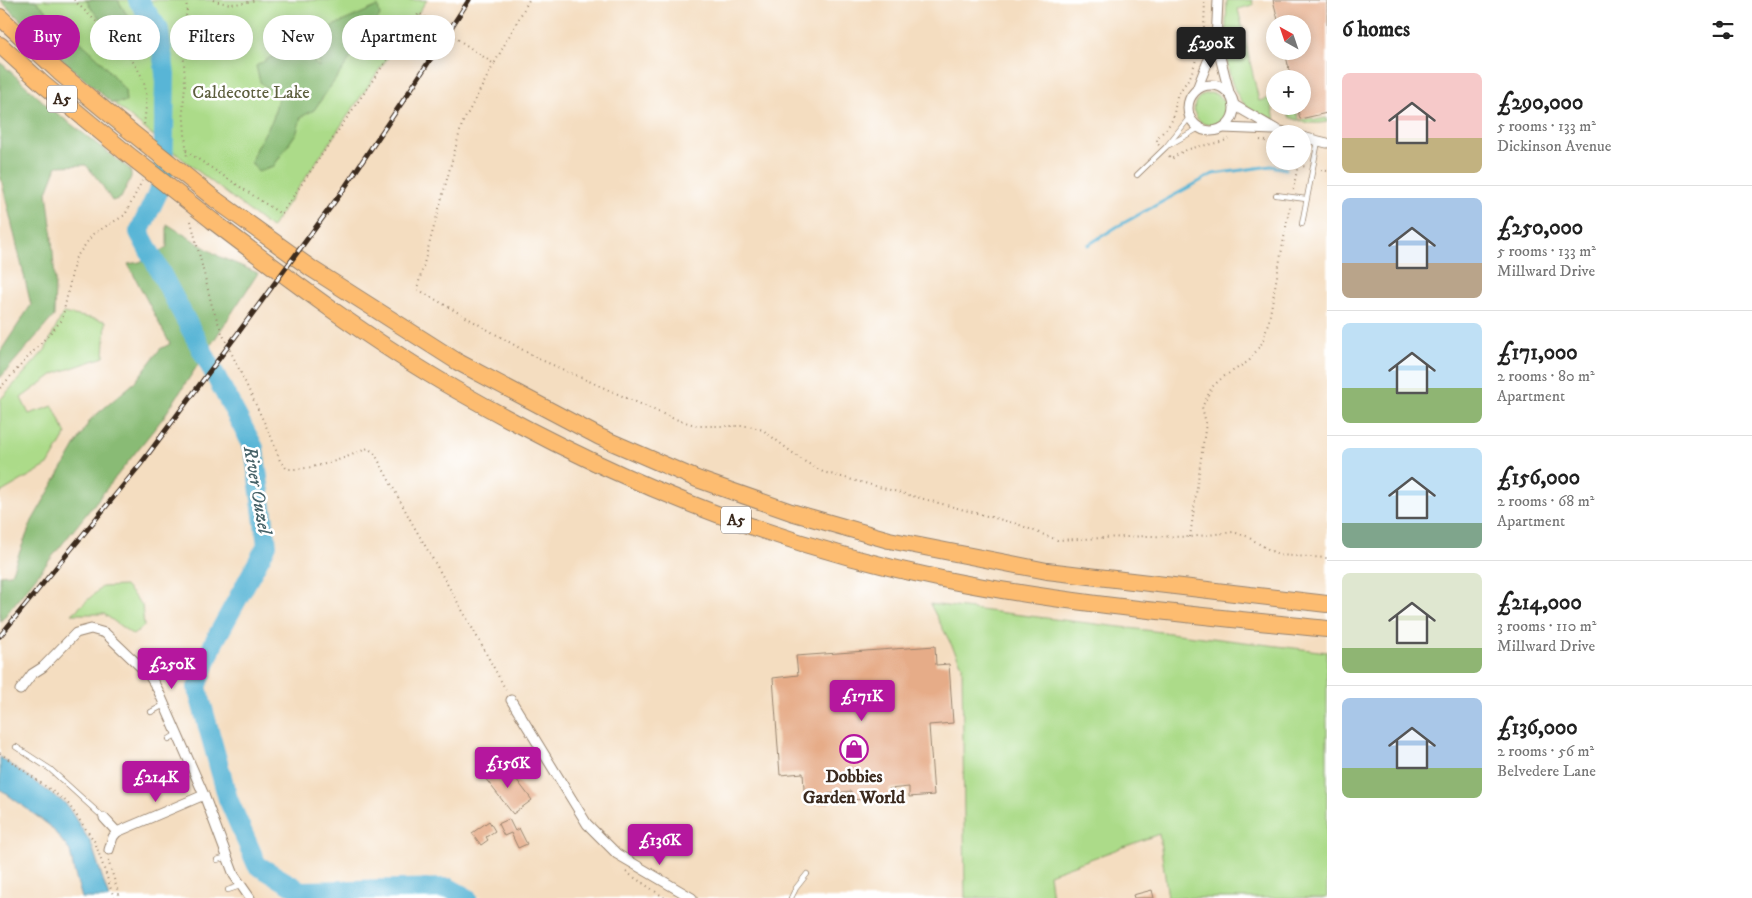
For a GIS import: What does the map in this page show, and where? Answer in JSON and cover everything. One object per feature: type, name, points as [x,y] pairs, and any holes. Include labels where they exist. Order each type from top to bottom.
[{"type":"highway","name":"A5","points":[[0,17],[59,72],[137,130],[216,200],[312,269],[458,362],[600,437],[697,479],[791,512],[889,540],[1047,571],[1327,604]]},
{"type":"highway","name":"A5","points":[[0,45],[43,84],[125,152],[296,284],[367,334],[457,390],[523,426],[586,457],[692,504],[800,542],[943,580],[1087,604],[1327,629]]},
{"type":"street","points":[[1218,0],[1216,41],[1235,110],[1231,120],[1223,128]]},
{"type":"street","points":[[1216,41],[1197,89],[1193,93],[1188,105],[1190,118],[1199,128],[1211,132],[1223,128],[1266,130]]},
{"type":"street","points":[[1197,89],[1210,84],[1229,92]]},
{"type":"street","points":[[1234,105],[1268,125]]},
{"type":"street","points":[[20,690],[32,674],[43,666],[76,633],[91,629],[105,632],[127,660],[149,676],[165,704],[204,795],[222,859],[250,898]]},
{"type":"street","points":[[511,700],[587,824],[617,854],[692,898]]},
{"type":"street","points":[[109,850],[113,837],[117,832],[204,795]]},
{"type":"street","points":[[104,818],[117,832]]},
{"type":"lane","points":[[1137,175],[1165,148],[1190,118]]},
{"type":"lane","points":[[1165,148],[1199,128]]},
{"type":"lane","points":[[1302,224],[1306,199],[1323,142]]},
{"type":"lane","points":[[1276,195],[1306,199]]},
{"type":"lane","points":[[151,712],[165,704]]},
{"type":"lane","points":[[169,739],[177,734]]},
{"type":"lane","points":[[16,747],[50,769],[104,818]]},
{"type":"lane","points":[[791,898],[807,874]]},
{"type":"lane","points":[[228,890],[240,886]]},
{"type":"path","points":[[74,0],[120,46],[142,77],[146,88],[146,102],[137,130]]},
{"type":"path","points":[[186,0],[187,9],[183,39],[185,85],[183,108],[187,160]]},
{"type":"path","points":[[213,0],[228,4],[243,4],[256,0]]},
{"type":"path","points":[[529,0],[462,124],[417,289],[537,358],[672,418],[698,426],[749,426],[764,430],[802,460],[823,472],[1017,524],[1057,540],[1148,536],[1190,537],[1233,532],[1246,536],[1278,555],[1327,558]]},
{"type":"path","points":[[1205,0],[1204,28],[1195,63],[1177,96],[1172,119],[1167,128],[1157,138],[1157,143],[1165,148],[1172,159],[1179,152],[1190,148],[1221,142],[1230,138]]},
{"type":"path","points":[[186,151],[281,214],[419,13],[494,64]]},
{"type":"path","points":[[1256,139],[1266,141]]},
{"type":"path","points":[[1190,537],[1206,423],[1202,407],[1212,387],[1223,377],[1249,361],[1262,343],[1269,320],[1297,170]]},
{"type":"path","points":[[0,388],[62,320],[75,259],[93,234],[125,215],[145,174]]},
{"type":"path","points":[[190,216],[212,306],[222,333],[259,411],[280,461],[287,469],[300,470],[342,459],[368,448],[375,454],[511,700]]},
{"type":"path","points":[[0,753],[67,802],[75,811],[95,842],[114,898]]},
{"type":"path","points":[[109,850],[108,859],[120,898]]},
{"type":"green space","name":"Caldecotte Lake","points":[[0,0],[427,0],[417,15],[342,15],[342,60],[386,60],[271,228],[166,146],[63,60],[80,60],[80,15],[15,15]]},
{"type":"green space","points":[[0,0],[35,0],[51,15],[16,15]]},
{"type":"green space","points":[[86,0],[118,0],[127,15],[97,15]]},
{"type":"green space","points":[[1227,0],[1252,0],[1253,5],[1238,9],[1259,101],[1266,99],[1266,115],[1274,115],[1275,120],[1250,109],[1240,99],[1229,74],[1226,28]]},
{"type":"green space","points":[[378,6],[380,15],[358,15]]},
{"type":"green space","points":[[342,22],[342,60],[349,60],[314,110],[301,117],[297,132],[273,167],[258,172],[251,162],[256,148],[273,119],[278,98],[260,82],[256,66],[266,60],[312,60],[319,67],[319,60],[332,60],[332,26]]},
{"type":"green space","points":[[80,41],[90,51],[90,60],[100,60],[125,90],[126,102],[112,103],[63,60],[80,60]]},
{"type":"green space","points":[[0,62],[50,108],[131,170],[131,177],[121,198],[112,201],[86,165],[57,166],[47,192],[55,281],[54,316],[0,378],[0,352],[31,305],[0,174]]},
{"type":"green space","points":[[1210,93],[1216,94],[1221,98],[1225,103],[1225,115],[1221,120],[1216,124],[1210,125],[1204,124],[1199,120],[1195,115],[1194,109],[1195,103],[1199,98],[1204,94]]},
{"type":"green space","points":[[1288,115],[1298,115],[1299,120],[1327,118],[1327,122],[1308,122],[1298,120],[1289,117]]},
{"type":"green space","points":[[167,224],[220,257],[258,273],[163,418],[0,622],[0,575],[11,574],[32,521],[90,420],[135,382],[160,349],[170,344],[128,264],[140,262],[167,247]]},
{"type":"green space","points":[[63,313],[106,321],[104,357],[54,374],[21,398],[29,414],[53,406],[66,434],[48,465],[0,493],[0,400],[45,350]]},
{"type":"green space","points":[[125,586],[142,605],[144,626],[133,635],[104,614],[72,614],[102,587]]},
{"type":"green space","points":[[930,604],[1327,652],[1327,898],[1168,898],[1159,834],[1049,874],[1052,898],[965,898],[962,665]]},
{"type":"water","points":[[0,757],[66,804],[91,843],[109,898],[82,898],[70,851],[50,826],[0,789]]},
{"type":"building","points":[[1273,0],[1327,0],[1327,113],[1300,119],[1299,115],[1311,115],[1311,70],[1289,70],[1287,60],[1311,60],[1311,15],[1277,15]]},
{"type":"building","name":"Dobbies Garden World","points":[[935,646],[936,665],[949,664],[953,723],[929,725],[934,795],[909,797],[909,787],[889,789],[889,798],[851,800],[851,791],[828,794],[829,804],[805,805],[803,773],[780,775],[773,678],[798,675],[796,656]]},
{"type":"building","points":[[504,763],[532,800],[513,814],[485,778]]},
{"type":"building","points":[[509,819],[515,831],[519,828],[527,844],[518,848],[511,833],[504,836],[498,824]]},
{"type":"building","points":[[489,821],[495,831],[486,837],[488,840],[481,845],[472,833]]},
{"type":"building","points":[[1152,890],[1154,898],[1134,898],[1133,895]]},
{"type":"waterway","name":"River Ouzel","points":[[138,0],[159,30],[165,74],[163,182],[139,232],[254,448],[267,545],[214,642],[197,687],[228,799],[257,865],[301,891],[449,888],[467,898]]},
{"type":"waterway","points":[[1088,245],[1118,226],[1213,174],[1266,167]]},
{"type":"railway","points":[[0,636],[140,465],[241,329],[341,193],[469,0]]},
{"type":"place","name":"Dobbies Garden World","points":[[854,749]]}]
